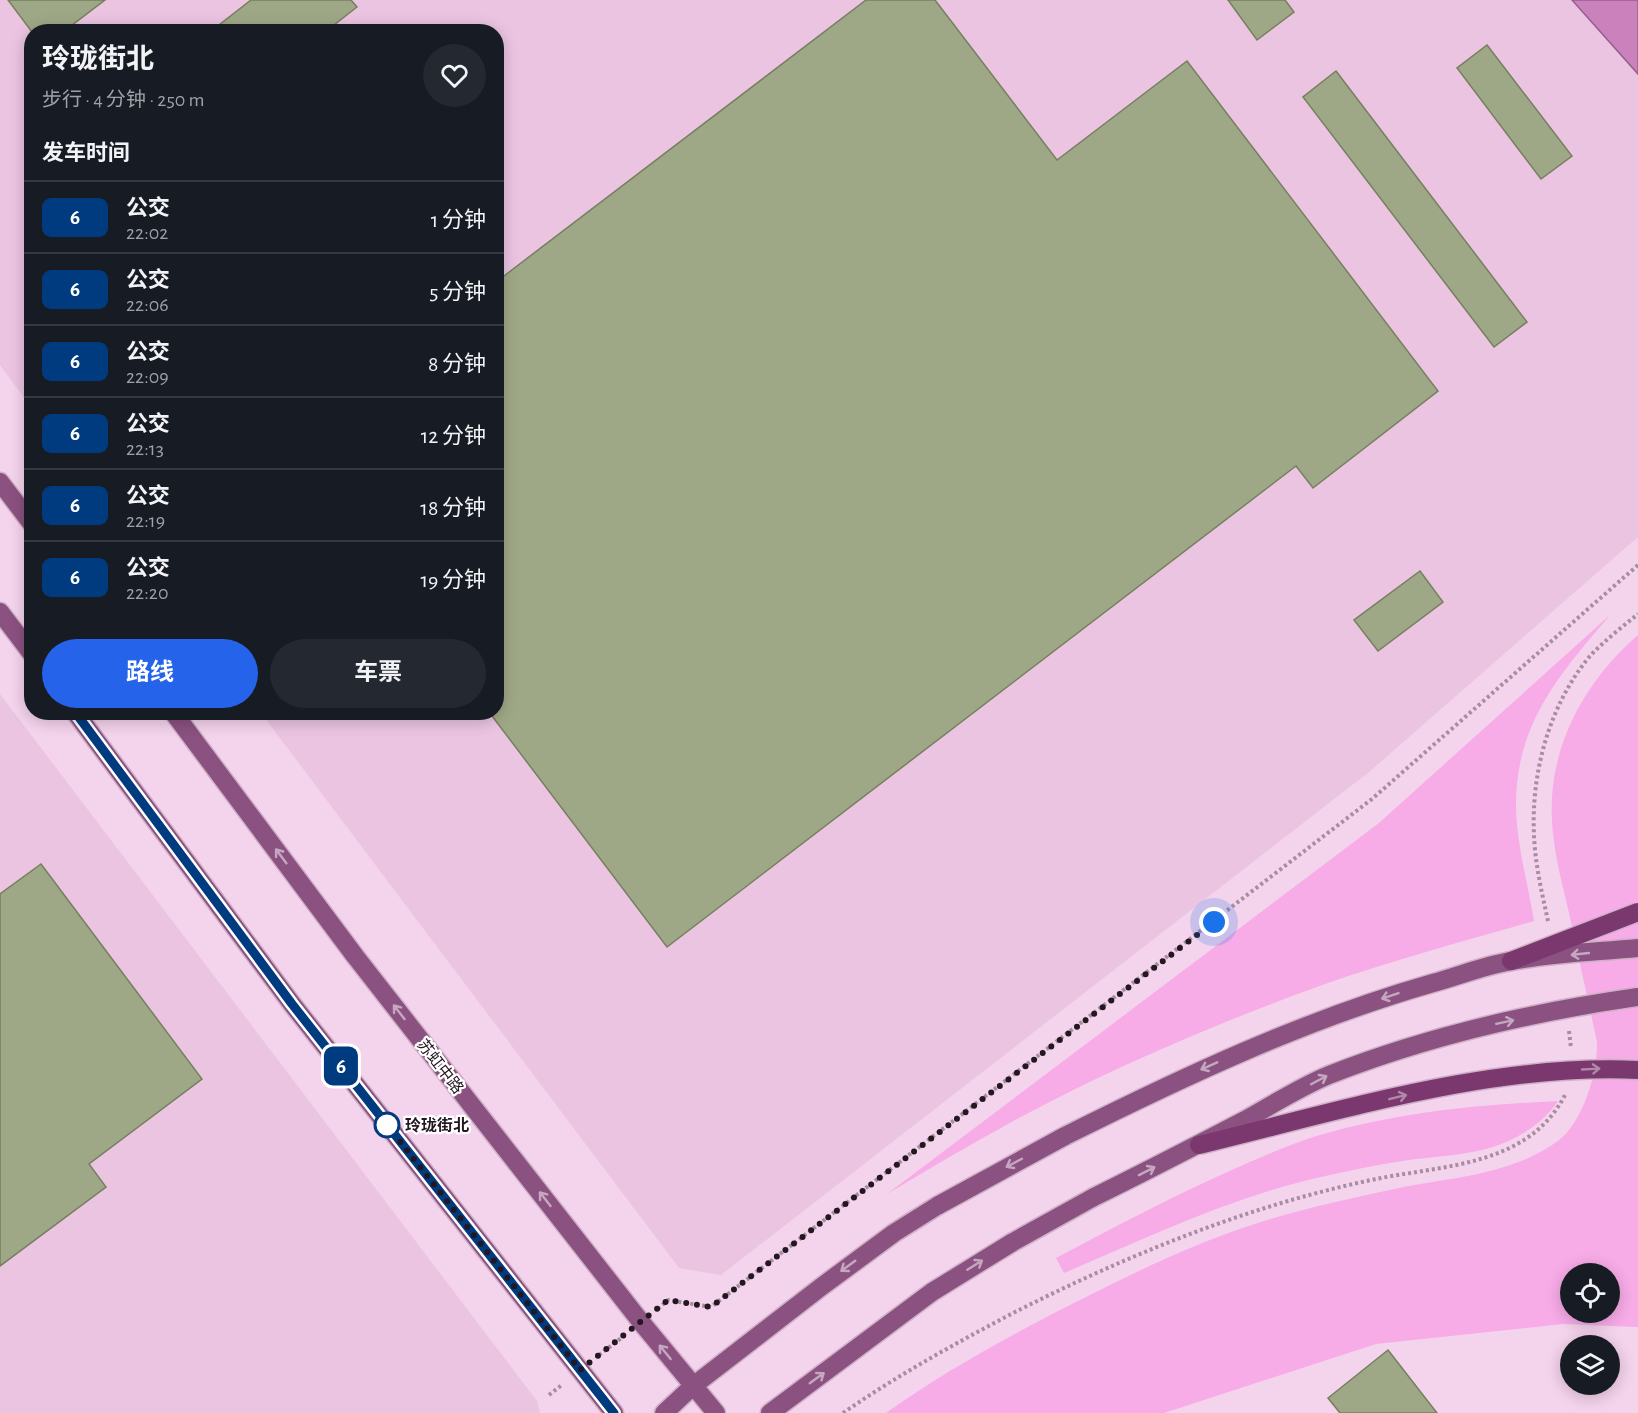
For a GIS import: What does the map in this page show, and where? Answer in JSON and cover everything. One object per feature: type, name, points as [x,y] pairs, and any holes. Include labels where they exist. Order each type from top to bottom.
[{"type":"highway","points":[[1511,961],[1638,912]]},
{"type":"highway","points":[[1198,1145],[1428,1090],[1540,1072],[1638,1070]]},
{"type":"main road","points":[[0,482],[24,514]]},
{"type":"main road","points":[[0,612],[24,644]]},
{"type":"main road","points":[[81,720],[292,1004],[614,1413]]},
{"type":"main road","name":"苏虹中路","points":[[179,720],[356,956],[641,1322],[716,1413]]},
{"type":"main road","points":[[664,1413],[693,1386],[820,1287],[894,1233],[937,1206],[1065,1136],[1167,1085],[1311,1023],[1405,991],[1511,961],[1638,948]]},
{"type":"main road","points":[[770,1413],[932,1292],[1013,1242],[1328,1076],[1412,1047],[1503,1022],[1587,1004],[1638,997]]},
{"type":"path","points":[[549,1395],[668,1300],[711,1307],[1372,799],[1638,565]]},
{"type":"shaded area","points":[[0,0],[1572,0],[1638,74],[1638,537],[1369,772],[721,1275],[679,1268],[266,720],[504,720],[504,24],[24,24],[24,398],[0,365]]},
{"type":"shaded area","points":[[1572,0],[1638,0],[1638,74]]},
{"type":"shaded area","points":[[1610,615],[1558,680],[1532,726],[1523,751],[1516,808],[1521,851],[1534,921],[1351,975],[1208,1029],[1130,1063],[1017,1119],[887,1194],[1379,823]]},
{"type":"shaded area","points":[[1638,635],[1638,1327],[1563,1324],[1376,1344],[1164,1413],[886,1413],[959,1365],[1009,1337],[1110,1285],[1185,1250],[1236,1230],[1302,1210],[1502,1168],[1540,1152],[1567,1133],[1582,1109],[1592,1081],[1597,1042],[1556,855],[1552,792],[1563,741],[1586,694],[1602,673]]},
{"type":"shaded area","points":[[0,694],[537,1401],[540,1413],[0,1413]]},
{"type":"shaded area","points":[[1558,1101],[1546,1116],[1531,1128],[1514,1139],[1496,1146],[1462,1154],[1366,1167],[1276,1189],[1184,1222],[1064,1273],[1056,1258],[1219,1176],[1320,1135],[1408,1115]]},
{"type":"building","points":[[8,0],[105,0],[74,24],[26,24]]},
{"type":"building","points":[[251,0],[351,0],[357,7],[335,24],[220,24]]},
{"type":"building","points":[[866,0],[935,0],[1057,160],[1187,61],[1438,391],[1313,488],[1296,466],[667,947],[495,720],[504,720],[504,276]]},
{"type":"building","points":[[1228,0],[1285,0],[1294,12],[1257,40]]},
{"type":"building","points":[[1487,45],[1572,156],[1541,179],[1457,68]]},
{"type":"building","points":[[1336,71],[1527,322],[1494,347],[1303,97]]},
{"type":"building","points":[[1420,571],[1443,602],[1378,651],[1354,620]]},
{"type":"building","points":[[41,864],[202,1079],[89,1164],[106,1187],[0,1266],[0,894]]},
{"type":"building","points":[[1388,1350],[1437,1413],[1340,1413],[1328,1398]]},
{"type":"bus line","name":"6","points":[[81,720],[292,1004],[614,1413]]},
{"type":"place","name":"玲珑街北","points":[[387,1125]]},
{"type":"route","points":[[387,1125],[580,1370],[668,1300],[711,1307],[1214,922]]}]
